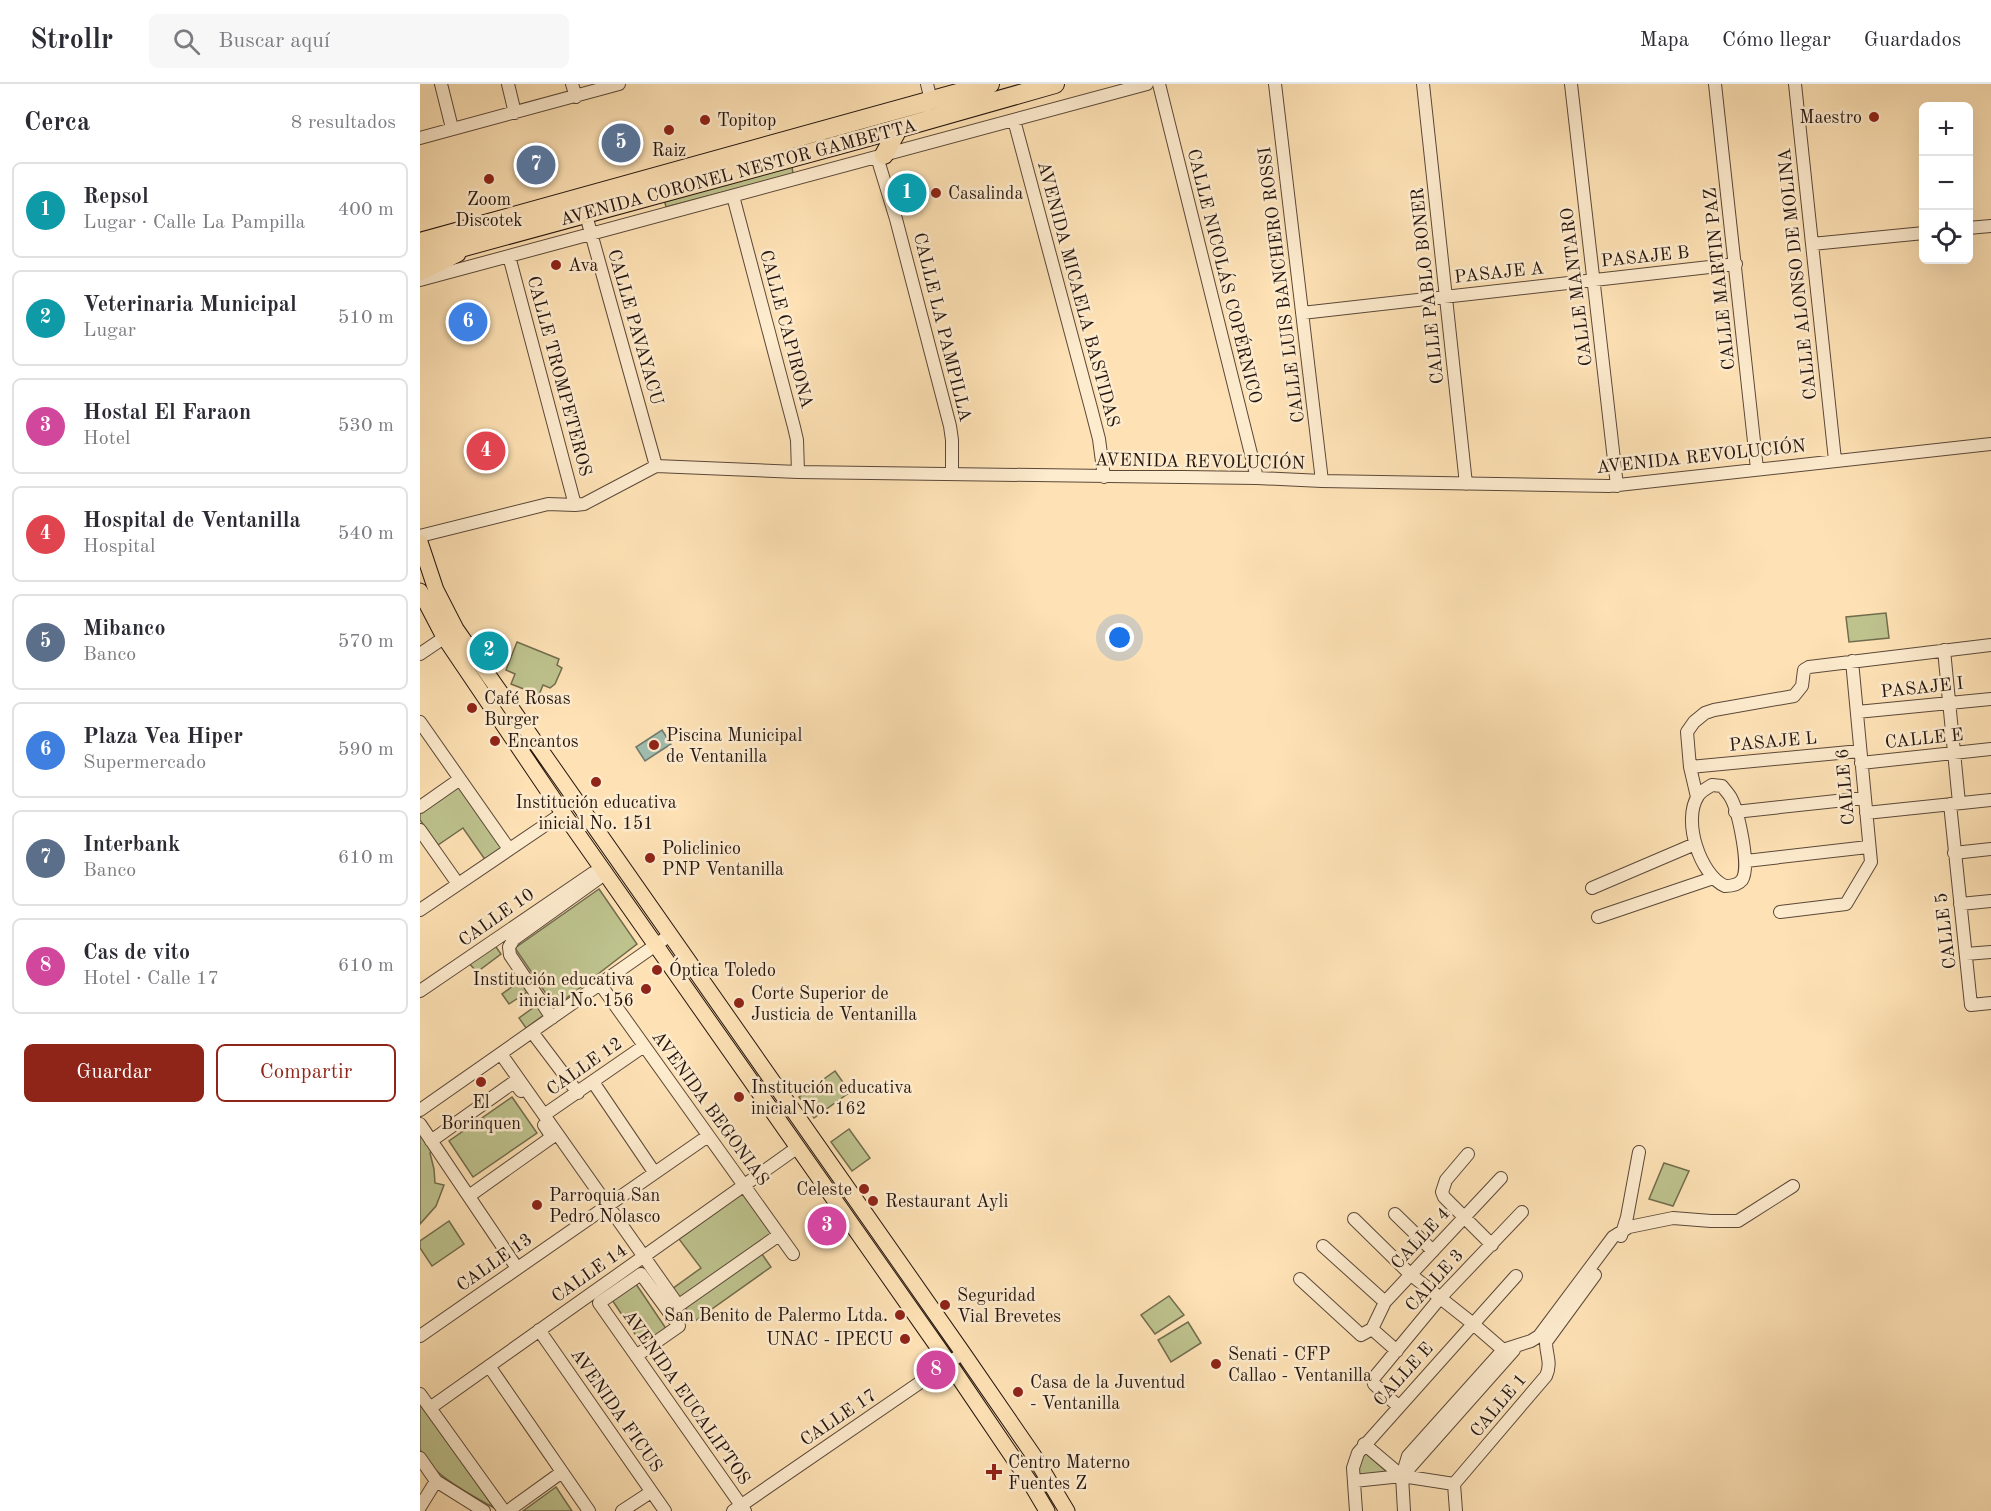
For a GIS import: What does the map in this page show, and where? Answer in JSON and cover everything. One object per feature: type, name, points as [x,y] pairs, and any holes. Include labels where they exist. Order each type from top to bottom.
[{"type":"highway","name":"AVENIDA CORONEL NESTOR GAMBETTA","points":[[420,259],[481,242],[584,205],[929,92],[990,84]]},
{"type":"highway","name":"AVENIDA CORONEL NESTOR GAMBETTA","points":[[420,242],[584,205],[905,126],[1055,84]]},
{"type":"highway","points":[[881,156],[905,126]]},
{"type":"main road","points":[[420,273],[481,242]]},
{"type":"main road","points":[[420,542],[450,633],[600,873],[656,945],[950,1363],[1047,1511]]},
{"type":"main road","points":[[420,591],[752,1051],[1034,1456],[1067,1511]]},
{"type":"main road","points":[[738,1061],[752,1051]]},
{"type":"street","points":[[441,84],[453,128]]},
{"type":"street","points":[[508,84],[515,113]]},
{"type":"street","points":[[572,84],[576,97]]},
{"type":"street","points":[[420,138],[619,84]]},
{"type":"street","points":[[420,280],[1148,84]]},
{"type":"street","name":"CALLE NICOLÁS COPÉRNICO","points":[[1159,84],[1257,478]]},
{"type":"street","name":"CALLE LUIS BANCHERO ROSSI","points":[[1275,84],[1322,481]]},
{"type":"street","name":"CALLE PABLO BONER","points":[[1423,84],[1466,484]]},
{"type":"street","name":"CALLE MANTARO","points":[[1571,84],[1617,486]]},
{"type":"street","name":"CALLE MARTIN PAZ","points":[[1716,84],[1757,469]]},
{"type":"street","name":"CALLE ALONSO DE MOLINA","points":[[1795,84],[1835,460]]},
{"type":"street","points":[[905,126],[929,92]]},
{"type":"street","name":"AVENIDA MICAELA BASTIDAS","points":[[1014,120],[1099,439],[1104,477]]},
{"type":"street","name":"CALLE LA PAMPILLA","points":[[881,156],[950,426],[952,473]]},
{"type":"street","name":"CALLE CAPIRONA","points":[[733,196],[794,427],[797,440],[798,472]]},
{"type":"street","name":"CALLE PAVAYACU","points":[[584,205],[656,466]]},
{"type":"street","points":[[1973,228],[1991,226]]},
{"type":"street","points":[[1812,244],[1919,233]]},
{"type":"street","name":"CALLE TROMPETEROS","points":[[508,256],[575,506]]},
{"type":"street","name":"PASAJE B","points":[[1593,279],[1736,264]]},
{"type":"street","name":"PASAJE A","points":[[1302,313],[1593,279]]},
{"type":"street","name":"AVENIDA REVOLUCIÓN","points":[[656,466],[798,472],[1257,478],[1617,486],[1991,444]]},
{"type":"street","points":[[420,536],[548,504],[575,506],[594,499],[656,466]]},
{"type":"street","points":[[420,654],[450,633]]},
{"type":"street","points":[[1697,797],[1690,767],[1687,732],[1700,717],[1714,710],[1792,697],[1802,686],[1804,670],[1809,667],[1991,645]]},
{"type":"street","name":"CALLE 5","points":[[1944,650],[1955,753],[1954,853],[1971,1005],[1991,1004]]},
{"type":"street","name":"CALLE 6","points":[[1780,912],[1846,904],[1870,864],[1852,661]]},
{"type":"street","name":"PASAJE I","points":[[1857,712],[1991,699]]},
{"type":"street","points":[[420,722],[509,849]]},
{"type":"street","name":"CALLE E","points":[[1861,757],[1991,749]]},
{"type":"street","name":"PASAJE L","points":[[1690,767],[1861,757]]},
{"type":"street","points":[[420,807],[460,779]]},
{"type":"street","points":[[1712,785],[1722,786],[1731,798],[1746,861],[1745,873],[1741,881],[1734,885],[1725,886],[1713,878],[1695,844],[1692,823],[1697,797],[1712,785]]},
{"type":"street","points":[[1736,812],[1864,798]]},
{"type":"street","points":[[1866,813],[1991,800]]},
{"type":"street","points":[[420,910],[563,813]]},
{"type":"street","points":[[420,830],[458,884]]},
{"type":"street","points":[[1592,888],[1695,844]]},
{"type":"street","points":[[1746,861],[1868,847]]},
{"type":"street","points":[[1954,853],[1991,849]]},
{"type":"street","name":"CALLE 10","points":[[552,1018],[510,955],[509,947],[514,939],[600,873]]},
{"type":"street","name":"CALLE 10","points":[[420,991],[600,873]]},
{"type":"street","points":[[1598,917],[1713,878]]},
{"type":"street","points":[[1960,904],[1991,901]]},
{"type":"street","points":[[420,1110],[670,935]]},
{"type":"street","points":[[1966,954],[1991,952]]},
{"type":"street","name":"AVENIDA BEGONIAS","points":[[600,984],[793,1254]]},
{"type":"street","points":[[532,1032],[578,1093]]},
{"type":"street","name":"CALLE 12","points":[[544,1115],[644,1046]]},
{"type":"street","points":[[501,1054],[643,1257],[673,1309],[678,1326],[636,1356]]},
{"type":"street","points":[[431,1141],[514,1082],[552,1137],[469,1196]]},
{"type":"street","points":[[593,1082],[654,1172]]},
{"type":"street","points":[[420,1124],[517,1268]]},
{"type":"street","name":"CALLE 13","points":[[420,1336],[708,1136]]},
{"type":"street","name":"CALLE 14","points":[[430,1408],[798,1147]]},
{"type":"street","points":[[1404,1511],[1402,1476],[1408,1456],[1506,1353],[1519,1345],[1542,1339],[1618,1234],[1640,1152]]},
{"type":"street","points":[[1468,1154],[1446,1180],[1442,1192],[1444,1197],[1492,1245]]},
{"type":"street","name":"CALLE 4","points":[[1372,1329],[1385,1302],[1501,1178]]},
{"type":"street","points":[[1618,1234],[1673,1218],[1738,1221],[1793,1186]]},
{"type":"street","name":"CALLE 3","points":[[1398,1406],[1374,1384],[1373,1379],[1440,1298],[1522,1212]]},
{"type":"street","points":[[1395,1214],[1433,1251]]},
{"type":"street","points":[[1354,1219],[1410,1274],[1506,1353]]},
{"type":"street","points":[[673,1309],[779,1235]]},
{"type":"street","points":[[1323,1246],[1385,1302]]},
{"type":"street","name":"CALLE 14","points":[[599,1303],[641,1274],[673,1309]]},
{"type":"street","name":"CALLE E","points":[[1356,1511],[1354,1460],[1364,1444],[1516,1276]]},
{"type":"street","points":[[1300,1279],[1361,1335],[1372,1329],[1397,1350]]},
{"type":"street","name":"AVENIDA EUCALIPTOS","points":[[599,1303],[740,1509]]},
{"type":"street","name":"AVENIDA FICUS","points":[[539,1330],[665,1511]]},
{"type":"street","name":"CALLE 1","points":[[1454,1484],[1546,1376],[1550,1368],[1550,1360],[1542,1339]]},
{"type":"street","name":"CALLE 17","points":[[740,1509],[963,1353]]},
{"type":"street","points":[[489,1366],[589,1511]]},
{"type":"street","points":[[420,1394],[506,1511],[562,1472]]},
{"type":"street","points":[[1364,1444],[1402,1476]]},
{"type":"street","points":[[420,1458],[436,1481],[484,1511]]},
{"type":"street","points":[[1354,1481],[1402,1476],[1454,1484],[1456,1511]]},
{"type":"street","points":[[420,1507],[436,1481]]},
{"type":"street","points":[[622,1511],[651,1492]]},
{"type":"green space","points":[[792,166],[793,174],[666,207],[664,199]]},
{"type":"green space","points":[[1886,613],[1889,638],[1849,642],[1846,617]]},
{"type":"green space","points":[[517,642],[559,659],[557,665],[562,668],[555,684],[550,688],[543,685],[539,695],[511,684],[515,674],[506,670]]},
{"type":"green space","points":[[459,783],[505,848],[486,861],[463,828],[438,845],[420,820],[420,811]]},
{"type":"green space","points":[[599,889],[637,944],[555,1007],[515,948]]},
{"type":"green space","points":[[492,941],[501,954],[477,972],[466,960]]},
{"type":"green space","points":[[520,981],[527,992],[509,1004],[502,994]]},
{"type":"green space","points":[[537,1005],[544,1015],[526,1028],[519,1018]]},
{"type":"green space","points":[[835,1071],[850,1092],[814,1118],[799,1097]]},
{"type":"green space","points":[[512,1097],[537,1133],[473,1177],[449,1141]]},
{"type":"green space","points":[[849,1129],[870,1158],[852,1171],[831,1142]]},
{"type":"green space","points":[[420,1134],[431,1151],[435,1183],[444,1185],[436,1206],[420,1224]]},
{"type":"green space","points":[[1664,1163],[1689,1171],[1673,1206],[1649,1199]]},
{"type":"green space","points":[[744,1192],[774,1235],[757,1247],[771,1267],[695,1321],[672,1289],[701,1268],[679,1239]]},
{"type":"green space","points":[[449,1221],[464,1244],[432,1266],[420,1248],[420,1241]]},
{"type":"green space","points":[[636,1284],[667,1330],[643,1346],[612,1300]]},
{"type":"green space","points":[[1169,1296],[1184,1315],[1155,1334],[1141,1315]]},
{"type":"green space","points":[[1188,1322],[1201,1343],[1171,1362],[1158,1340]]},
{"type":"green space","points":[[420,1401],[494,1508],[452,1483],[432,1467],[425,1458],[420,1449]]},
{"type":"green space","points":[[1364,1452],[1387,1472],[1356,1475]]},
{"type":"green space","points":[[556,1487],[572,1511],[523,1511]]},
{"type":"shaded area","name":"Piscina Municipal de Ventanilla","points":[[662,730],[671,744],[645,761],[636,747]]},
{"type":"place","name":"Maestro","points":[[1874,117]]},
{"type":"place","name":"Topitop","points":[[705,120]]},
{"type":"place","name":"Raiz","points":[[669,130]]},
{"type":"place","name":"Mibanco","points":[[621,143]]},
{"type":"place","name":"Interbank","points":[[536,165]]},
{"type":"place","name":"Zoom Discotek","points":[[489,179]]},
{"type":"place","name":"Repsol","points":[[907,193]]},
{"type":"place","name":"Casalinda","points":[[936,193]]},
{"type":"place","name":"Ava","points":[[556,265]]},
{"type":"place","name":"Plaza Vea Hiper","points":[[468,322]]},
{"type":"place","name":"Hospital de Ventanilla","points":[[486,451]]},
{"type":"place","name":"Veterinaria Municipal","points":[[489,651]]},
{"type":"place","name":"Café Rosas Burger","points":[[472,708]]},
{"type":"place","name":"Encantos","points":[[495,741]]},
{"type":"place","name":"Piscina Municipal de Ventanilla","points":[[654,745]]},
{"type":"place","name":"Institución educativa inicial No. 151","points":[[596,782]]},
{"type":"place","name":"Policlinico PNP Ventanilla","points":[[650,858]]},
{"type":"place","name":"Óptica Toledo","points":[[657,970]]},
{"type":"place","name":"Institución educativa inicial No. 156","points":[[646,989]]},
{"type":"place","name":"Corte Superior de Justicia de Ventanilla","points":[[739,1003]]},
{"type":"place","name":"El Borinquen","points":[[481,1082]]},
{"type":"place","name":"Institución educativa inicial No. 162","points":[[739,1097]]},
{"type":"place","name":"Celeste","points":[[864,1189]]},
{"type":"place","name":"Restaurant Ayli","points":[[873,1201]]},
{"type":"place","name":"Parroquia San Pedro Nolasco","points":[[537,1205]]},
{"type":"place","name":"Hostal El Faraon","points":[[827,1226]]},
{"type":"place","name":"Seguridad Vial Brevetes","points":[[945,1305]]},
{"type":"place","name":"San Benito de Palermo Ltda.","points":[[900,1315]]},
{"type":"place","name":"UNAC - IPECU","points":[[905,1339]]},
{"type":"place","name":"Senati - CFP Callao - Ventanilla","points":[[1216,1364]]},
{"type":"place","name":"Cas de vito","points":[[936,1370]]},
{"type":"place","name":"Casa de la Juventud - Ventanilla","points":[[1018,1392]]},
{"type":"place","name":"Centro Materno Fuentes Z","points":[[994,1472]]}]
